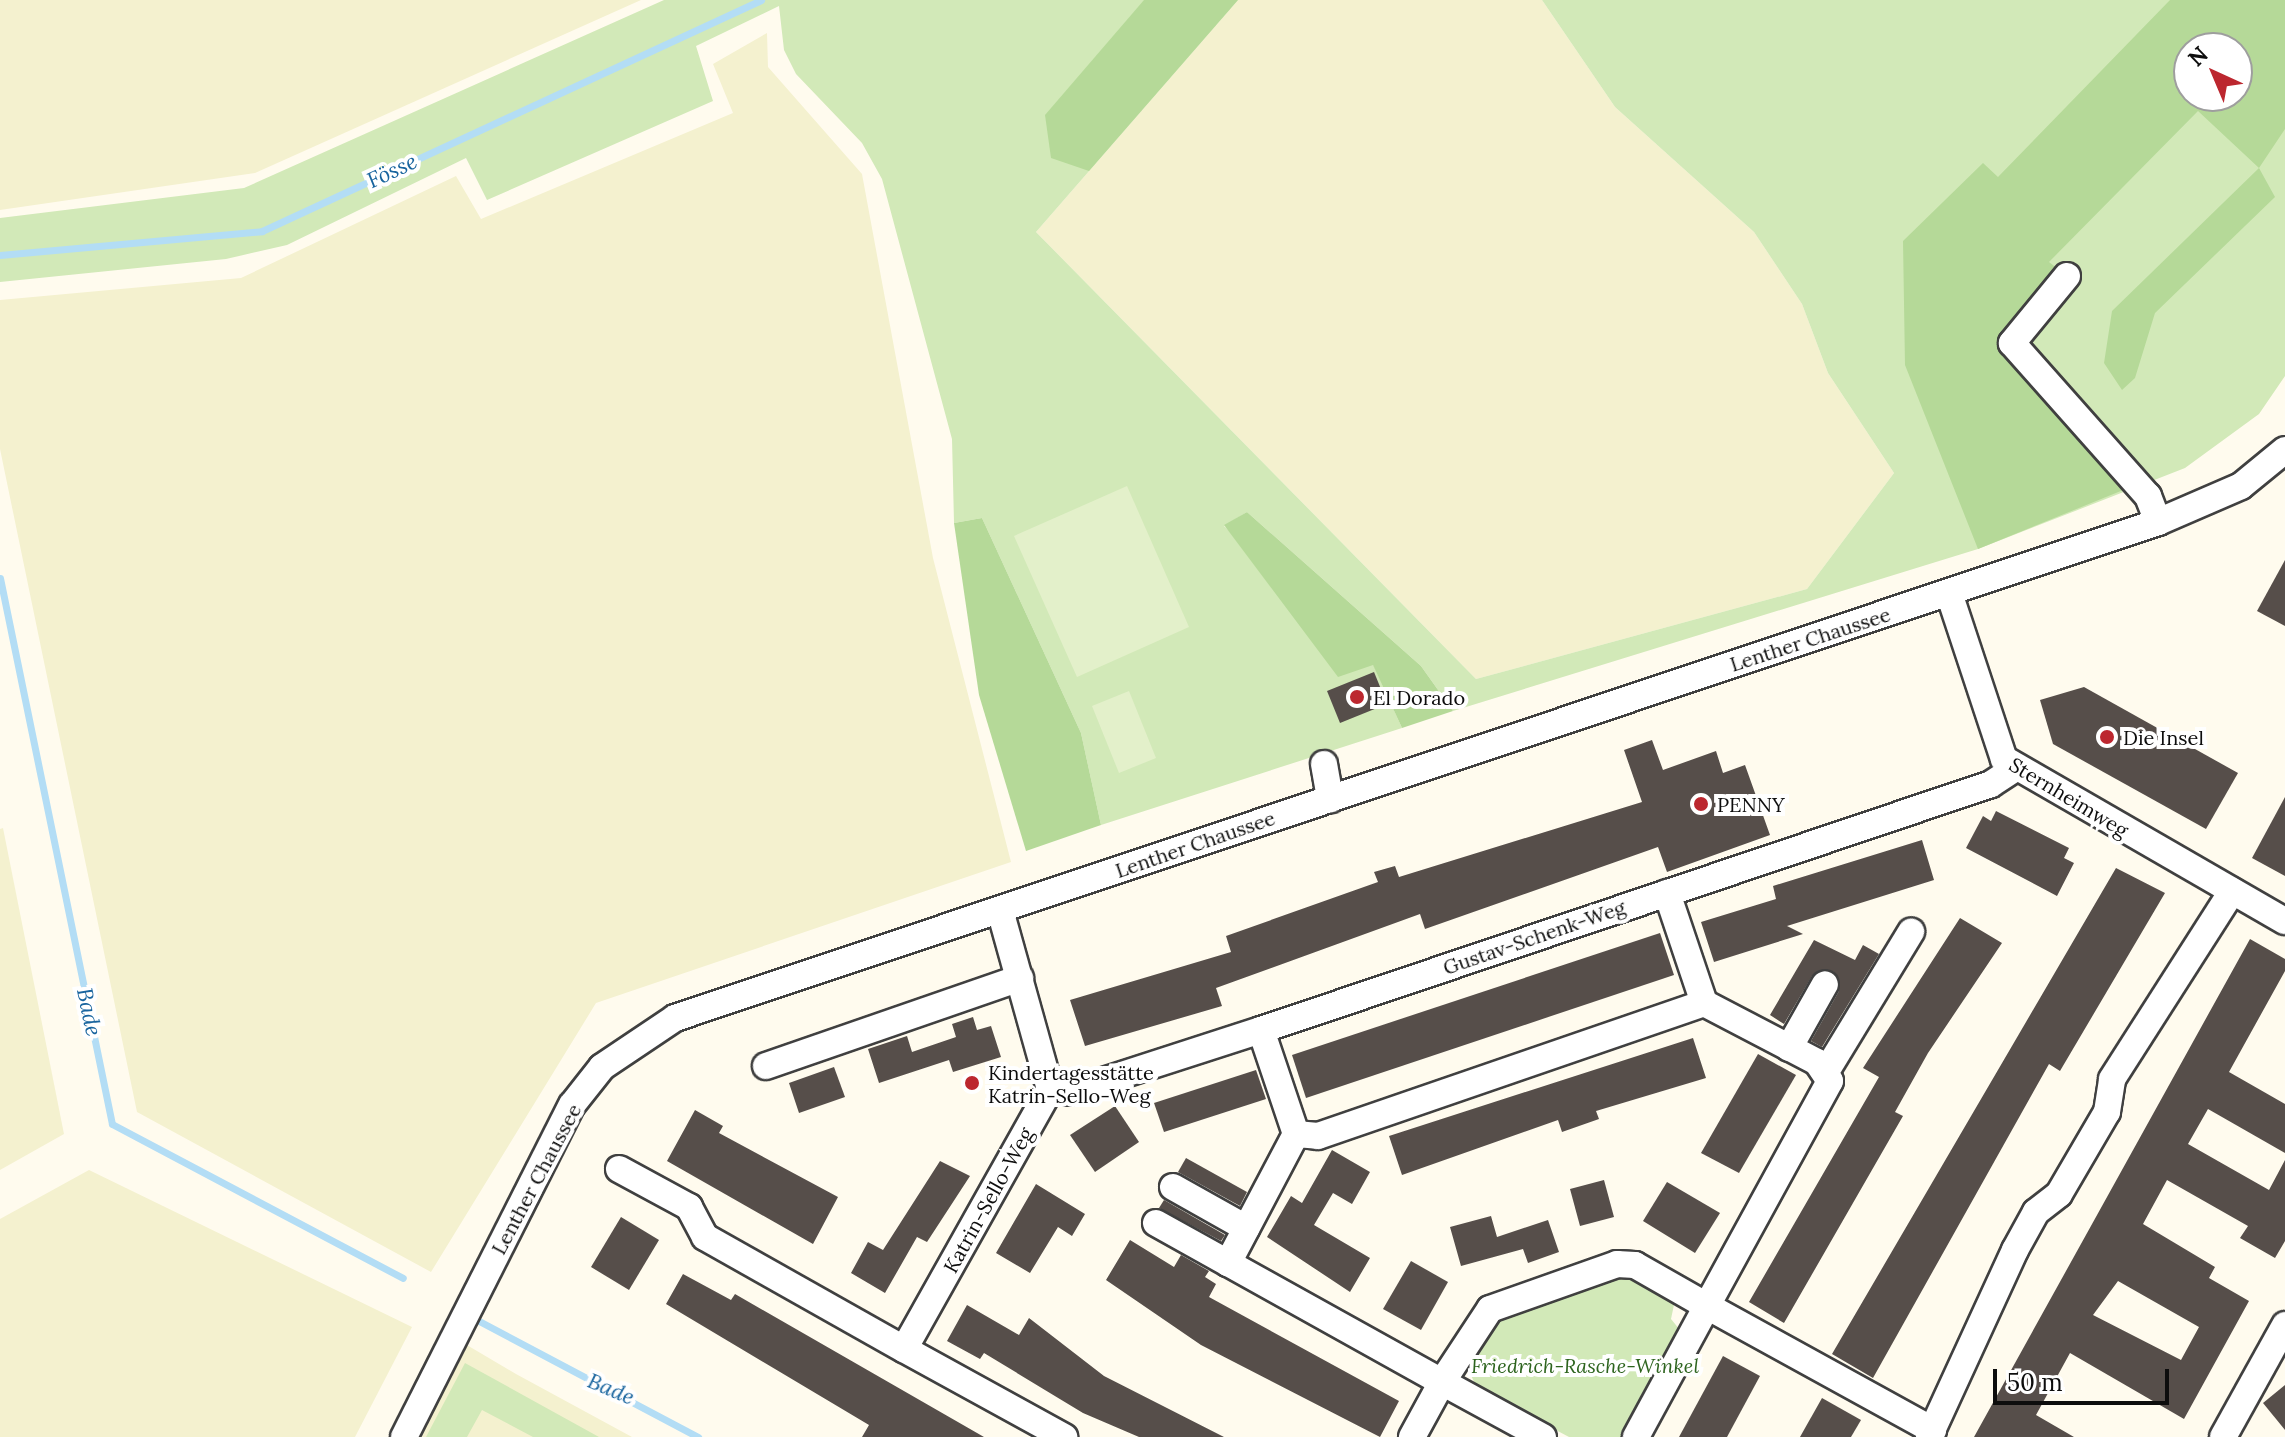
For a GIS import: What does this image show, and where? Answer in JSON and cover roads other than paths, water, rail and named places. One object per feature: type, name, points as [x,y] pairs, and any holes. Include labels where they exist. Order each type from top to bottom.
[{"type":"street","points":[[2067,276],[2012,343],[2148,496],[2158,522]]},
{"type":"street","name":"Lenther Chaussee","points":[[404,1437],[572,1105],[602,1067],[675,1018],[2198,508],[2241,486],[2285,450]]},
{"type":"street","name":"Sternheimweg","points":[[1949,593],[2004,759],[2014,769],[2285,921]]},
{"type":"street","points":[[1324,764],[1330,799]]},
{"type":"street","name":"Gustav-Schenk-Weg","points":[[1050,1089],[1069,1092],[1261,1030],[1991,784],[2014,769]]},
{"type":"street","points":[[1412,1437],[1442,1382],[1490,1309],[1617,1264],[1635,1265],[1931,1434],[2015,1250],[2036,1212],[2059,1194],[2107,1112],[2112,1079],[2232,891]]},
{"type":"street","points":[[1667,893],[1704,1003],[1827,1070]]},
{"type":"street","points":[[1000,910],[1050,1089]]},
{"type":"street","points":[[1636,1437],[1826,1092],[1827,1070],[1911,932]]},
{"type":"street","points":[[766,1066],[1020,978]]},
{"type":"street","points":[[1789,1048],[1825,984]]},
{"type":"street","points":[[1296,1134],[1318,1136],[1704,1003]]},
{"type":"street","points":[[1228,1263],[1296,1134],[1261,1030]]},
{"type":"street","name":"Katrin-Sello-Weg","points":[[904,1349],[1050,1089]]},
{"type":"street","points":[[619,1169],[689,1207],[705,1237],[1064,1437]]},
{"type":"street","points":[[1173,1187],[1246,1228]]},
{"type":"street","points":[[1156,1223],[1543,1437]]},
{"type":"street","points":[[2223,1437],[2285,1325]]},
{"type":"waterway","name":"Fösse","points":[[0,255],[262,231],[761,0]]},
{"type":"waterway","name":"Bade","points":[[0,578],[112,1124],[403,1278]]},
{"type":"waterway","name":"Bade","points":[[479,1321],[698,1437]]},
{"type":"place","name":"El Dorado","points":[[1357,697]]},
{"type":"place","name":"Die Insel","points":[[2107,737]]},
{"type":"place","name":"PENNY","points":[[1701,804]]},
{"type":"place","name":"Kindertagesstätte Katrin-Sello-Weg","points":[[972,1083]]},
{"type":"park label","name":"Friedrich-Rasche-Winkel","points":[[1585,1365]]}]
